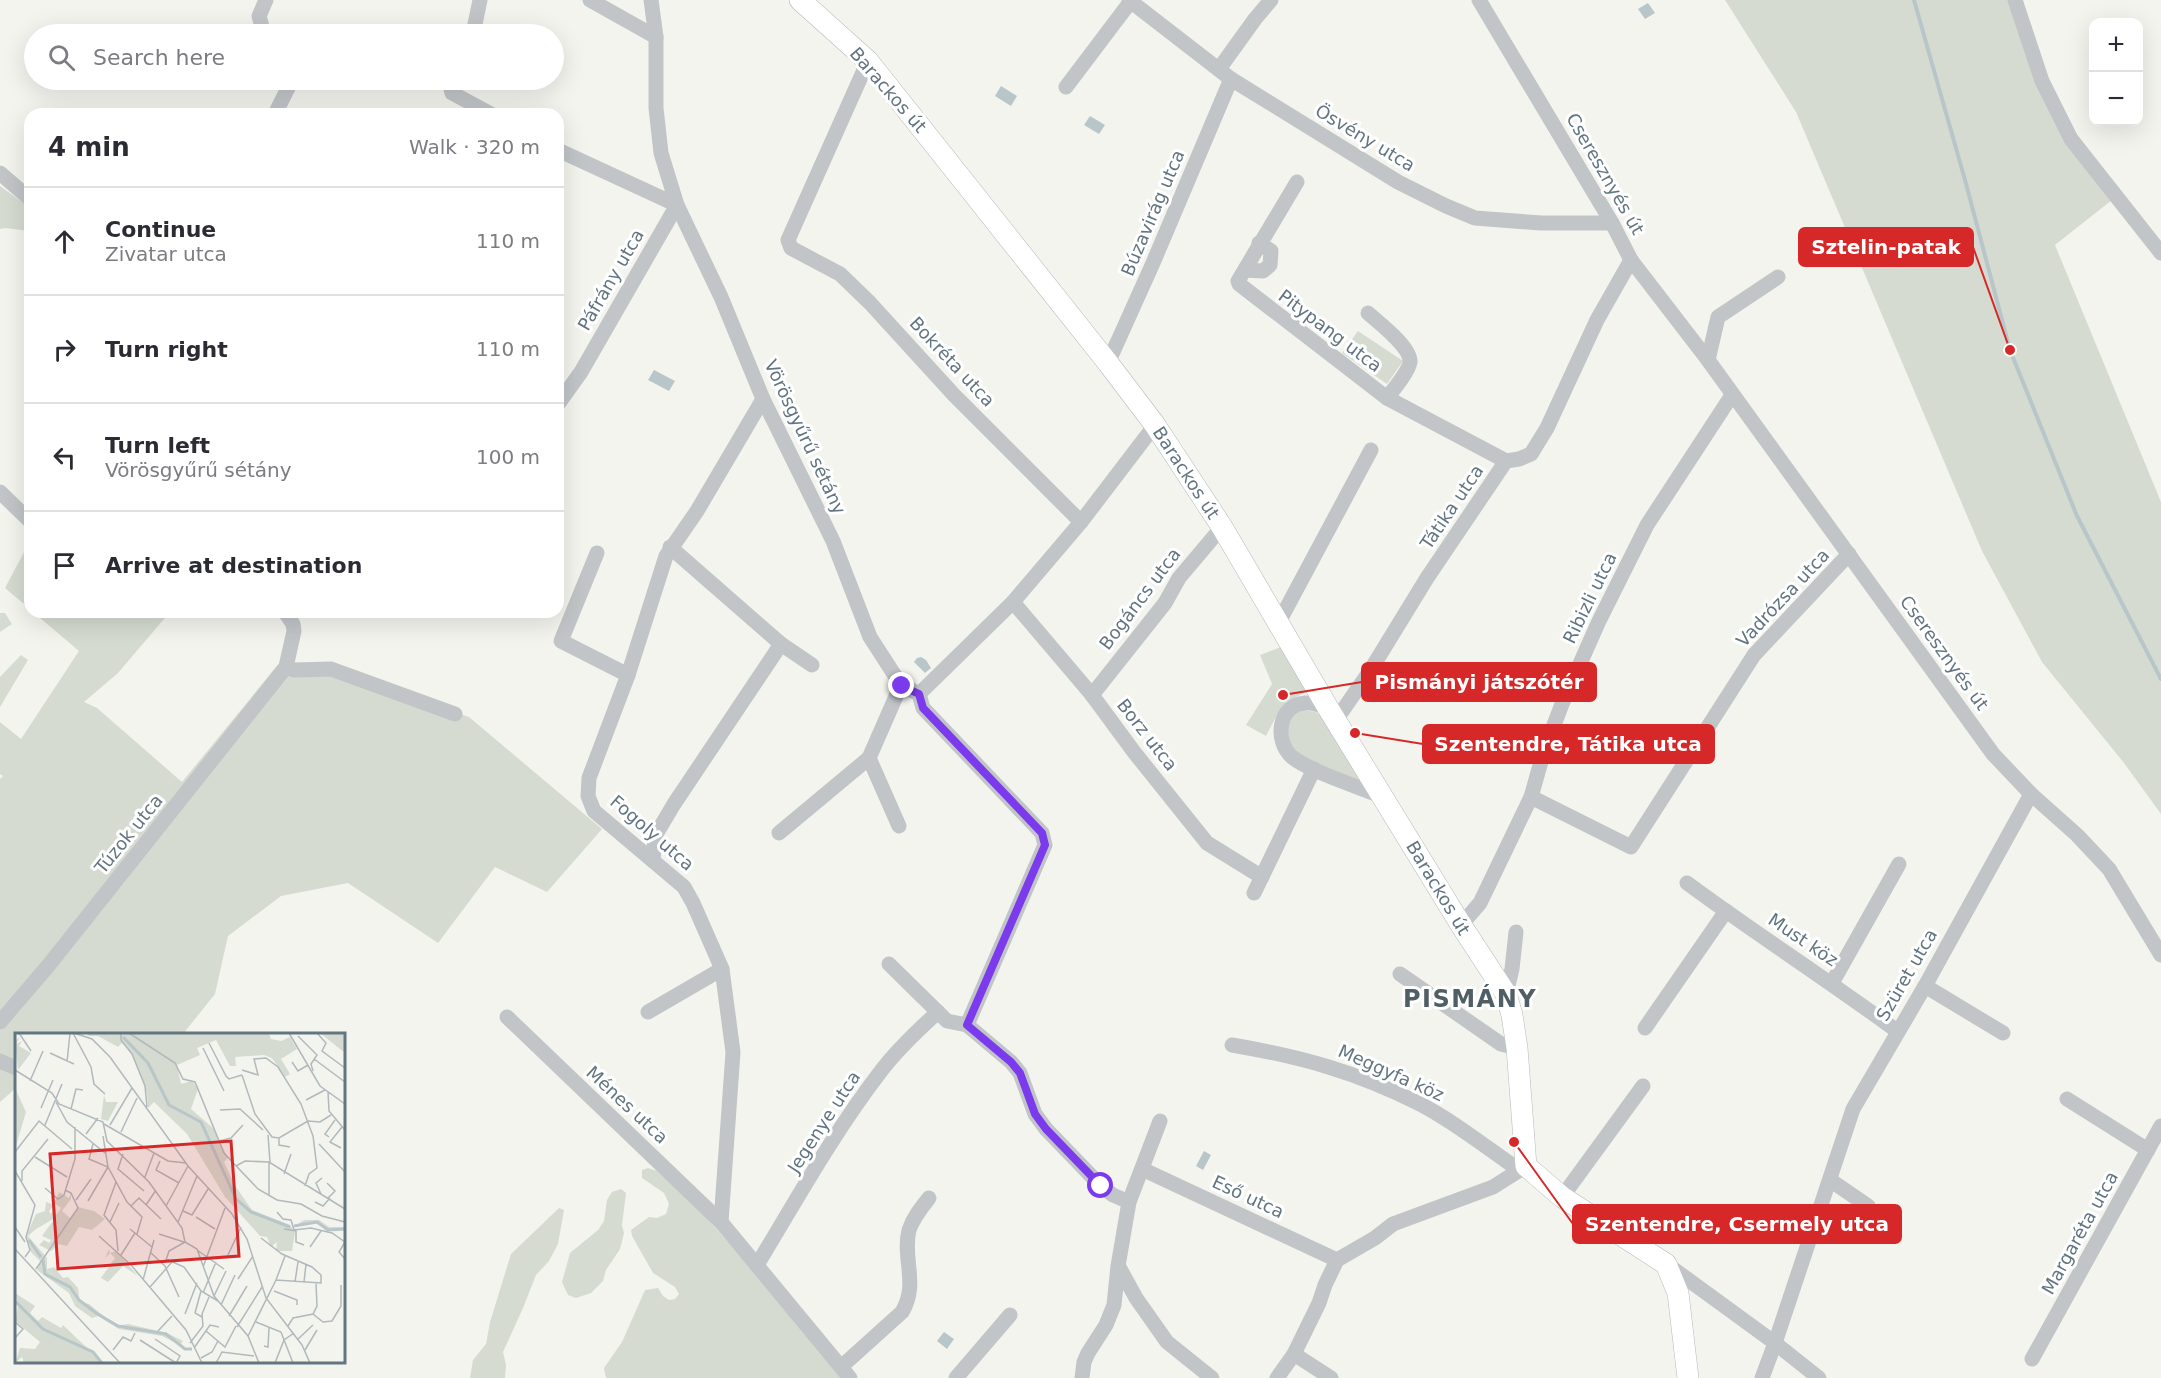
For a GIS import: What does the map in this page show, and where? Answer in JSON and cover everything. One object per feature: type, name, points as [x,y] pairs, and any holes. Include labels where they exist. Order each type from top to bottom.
[{"type":"street","points":[[261,24],[259,16],[266,0]]},
{"type":"street","points":[[475,24],[480,0]]},
{"type":"street","points":[[590,0],[657,37]]},
{"type":"street","name":"Vörösgyűrű sétány","points":[[651,0],[657,37],[656,108],[662,153],[677,205],[721,297],[763,399],[833,541],[870,637],[902,686]]},
{"type":"street","name":"Barackos út","points":[[800,0],[868,61],[1108,363],[1155,425],[1222,527],[1332,714],[1461,925],[1506,994],[1517,1048],[1523,1168]]},
{"type":"street","points":[[1066,87],[1130,0]]},
{"type":"street","name":"Ösvény utca","points":[[1130,0],[1147,5],[1225,74],[1398,182],[1475,218],[1541,223],[1612,223]]},
{"type":"street","name":"Búzavirág utca","points":[[1108,363],[1153,263],[1225,74],[1271,0]]},
{"type":"street","name":"Cseresznyés út","points":[[1479,0],[1612,223],[1631,260],[1708,360],[1993,754],[2109,869],[2161,955]]},
{"type":"street","points":[[2015,0],[2042,81],[2071,139],[2161,253]]},
{"type":"street","name":"Bokréta utca","points":[[868,61],[788,240],[791,248],[840,274],[870,303],[954,395],[1081,522]]},
{"type":"street","points":[[278,108],[287,90]]},
{"type":"street","points":[[451,90],[452,93],[480,108]]},
{"type":"street","points":[[564,153],[677,205]]},
{"type":"street","points":[[0,173],[24,194]]},
{"type":"street","name":"Pitypang utca","points":[[1298,182],[1238,281],[1242,287],[1387,398],[1506,461]]},
{"type":"street","name":"Páfrány utca","points":[[564,396],[582,372],[677,205]]},
{"type":"street","name":"Tátika utca","points":[[1332,714],[1370,671],[1427,578],[1506,461],[1531,454],[1547,428],[1598,320],[1631,260]]},
{"type":"street","points":[[1708,360],[1718,317],[1778,278]]},
{"type":"street","points":[[1368,313],[1403,346],[1409,356],[1408,367],[1387,398]]},
{"type":"street","name":"Ribizli utca","points":[[1461,925],[1480,903],[1531,797],[1544,752],[1562,704],[1608,602],[1647,525],[1732,395]]},
{"type":"street","name":"Fogoly utca","points":[[721,1222],[733,1052],[722,969],[684,887],[594,811],[588,796],[589,778],[628,675],[670,547],[697,511],[763,399]]},
{"type":"street","points":[[919,694],[1013,602],[1081,522],[1155,425]]},
{"type":"street","points":[[1279,622],[1371,450]]},
{"type":"street","points":[[0,492],[24,515]]},
{"type":"street","name":"Bogáncs utca","points":[[1092,695],[1165,603],[1179,578],[1222,527]]},
{"type":"street","points":[[670,547],[781,644],[812,665]]},
{"type":"street","points":[[597,553],[561,640],[628,675]]},
{"type":"street","name":"Vadrózsa utca","points":[[1531,797],[1631,847],[1754,656],[1849,554]]},
{"type":"street","name":"Borz utca","points":[[1013,602],[1092,695],[1134,752],[1207,843],[1262,877]]},
{"type":"street","name":"Túzok utca","points":[[0,1022],[48,966],[286,668],[294,631],[289,618]]},
{"type":"street","points":[[653,861],[655,836],[781,644]]},
{"type":"street","points":[[286,668],[294,670],[331,669],[455,714]]},
{"type":"street","points":[[779,832],[869,758],[902,686],[919,694],[923,708],[1042,833],[1045,845],[967,1025]]},
{"type":"street","points":[[1332,714],[1307,702],[1298,704],[1286,713],[1282,721],[1281,737],[1288,752],[1292,757],[1314,769],[1383,797]]},
{"type":"street","points":[[869,758],[899,826]]},
{"type":"street","points":[[1254,893],[1314,769]]},
{"type":"street","name":"Szüret utca","points":[[1762,1378],[1853,1109],[1925,986],[2031,794]]},
{"type":"street","points":[[1832,983],[1899,864]]},
{"type":"street","name":"Must köz","points":[[1687,883],[1897,1031]]},
{"type":"street","points":[[1645,1028],[1726,911]]},
{"type":"street","name":"Barackos út","points":[[1506,994],[1511,976],[1516,932]]},
{"type":"street","points":[[889,964],[947,1021],[967,1025],[1011,1062],[1020,1073],[1035,1114],[1046,1129],[1101,1186],[1113,1195],[1129,1202]]},
{"type":"street","points":[[648,1012],[722,969]]},
{"type":"street","points":[[1400,974],[1501,1044],[1517,1048]]},
{"type":"street","points":[[1925,986],[2003,1033]]},
{"type":"street","name":"Jegenye utca","points":[[757,1265],[856,1106],[882,1070],[912,1036],[938,1012]]},
{"type":"street","name":"Ménes utca","points":[[507,1017],[721,1222],[846,1373]]},
{"type":"street","name":"Meggyfa köz","points":[[1232,1045],[1290,1055],[1355,1075],[1420,1104],[1523,1168]]},
{"type":"street","points":[[0,1061],[15,1068]]},
{"type":"street","points":[[1562,1197],[1643,1086]]},
{"type":"street","points":[[2067,1099],[2148,1150]]},
{"type":"street","points":[[1082,1378],[1084,1362],[1106,1325],[1114,1305],[1129,1202],[1160,1121]]},
{"type":"street","name":"Margaréta utca","points":[[2032,1359],[2161,1126]]},
{"type":"street","points":[[1277,1378],[1294,1354],[1337,1260],[1375,1238],[1393,1224],[1492,1187],[1523,1168],[1562,1197],[1666,1264],[1819,1378]]},
{"type":"street","name":"Eső utca","points":[[1142,1169],[1337,1260]]},
{"type":"street","points":[[1830,1180],[1868,1206]]},
{"type":"street","points":[[846,1373],[906,1305],[911,1286],[909,1231],[913,1220],[929,1198]]},
{"type":"street","points":[[1666,1264],[1678,1293],[1688,1378]]},
{"type":"street","points":[[1118,1266],[1136,1298],[1167,1342],[1212,1378]]},
{"type":"street","points":[[957,1378],[1010,1315]]},
{"type":"street","points":[[1294,1354],[1331,1378]]},
{"type":"shaded area","points":[[1725,0],[2015,0],[2042,81],[2117,196],[2055,245],[2161,502],[2161,814],[2124,763],[2042,662],[1982,551],[1796,112]]},
{"type":"shaded area","points":[[1648,3],[1655,13],[1645,19],[1638,9]]},
{"type":"shaded area","points":[[1001,86],[1017,96],[1011,106],[995,96]]},
{"type":"shaded area","points":[[1090,116],[1105,125],[1099,134],[1084,125]]},
{"type":"shaded area","points":[[0,186],[24,204],[24,230],[0,229]]},
{"type":"shaded area","points":[[1358,331],[1403,361],[1387,384],[1342,353]]},
{"type":"shaded area","points":[[654,370],[675,381],[669,391],[648,380]]},
{"type":"shaded area","points":[[24,552],[24,604],[5,588]]},
{"type":"shaded area","points":[[0,613],[5,613],[12,624],[0,632]]},
{"type":"shaded area","points":[[40,618],[165,618],[118,673],[84,702],[97,708],[182,782],[280,662],[332,670],[469,717],[602,829],[547,892],[495,867],[438,943],[348,883],[281,896],[228,936],[215,994],[184,1033],[15,1033],[15,1089],[0,1102],[0,779],[3,776],[0,774],[0,722],[21,739],[79,651]]},
{"type":"shaded area","points":[[1286,645],[1311,690],[1283,707],[1266,736],[1246,725],[1272,684],[1260,655]]},
{"type":"shaded area","points":[[21,655],[28,660],[0,707],[0,677]]},
{"type":"shaded area","points":[[921,657],[931,668],[925,673],[914,662]]},
{"type":"shaded area","points":[[1303,710],[1316,712],[1324,719],[1363,785],[1309,761],[1291,748],[1286,725],[1293,714]]},
{"type":"shaded area","points":[[1204,1151],[1211,1155],[1203,1170],[1196,1166]]},
{"type":"shaded area","points":[[648,1168],[657,1171],[706,1217],[842,1378],[606,1378],[604,1368],[622,1342],[645,1290],[658,1288],[669,1300],[675,1299],[679,1294],[675,1287],[653,1273],[632,1236],[631,1230],[649,1217],[657,1218],[666,1214],[669,1204],[664,1193],[642,1178],[642,1170]]},
{"type":"shaded area","points":[[621,1189],[626,1193],[622,1225],[624,1233],[620,1249],[606,1270],[603,1281],[591,1293],[576,1298],[568,1295],[562,1282],[570,1253],[598,1230],[604,1221],[607,1200],[612,1192]]},
{"type":"shaded area","points":[[559,1208],[564,1210],[558,1244],[549,1261],[536,1275],[503,1352],[506,1365],[505,1378],[470,1378],[473,1360],[486,1344],[490,1322],[511,1254]]},
{"type":"shaded area","points":[[944,1332],[954,1339],[947,1349],[937,1341]]},
{"type":"waterway","points":[[1914,0],[2010,350],[2077,516],[2161,679]]},
{"type":"place","name":"Sztelin-patak","points":[[2010,350]]},
{"type":"place","name":"Pismányi játszótér","points":[[1283,695]]},
{"type":"place","name":"Szentendre, Tátika utca","points":[[1355,733]]},
{"type":"place","name":"Szentendre, Csermely utca","points":[[1514,1142]]},
{"type":"district","name":"PISMÁNY","points":[[1470,999]]},
{"type":"route","points":[[902,686],[919,694],[923,708],[1042,833],[1045,845],[967,1025],[1011,1062],[1020,1073],[1035,1114],[1077,1163],[1101,1186]]}]
